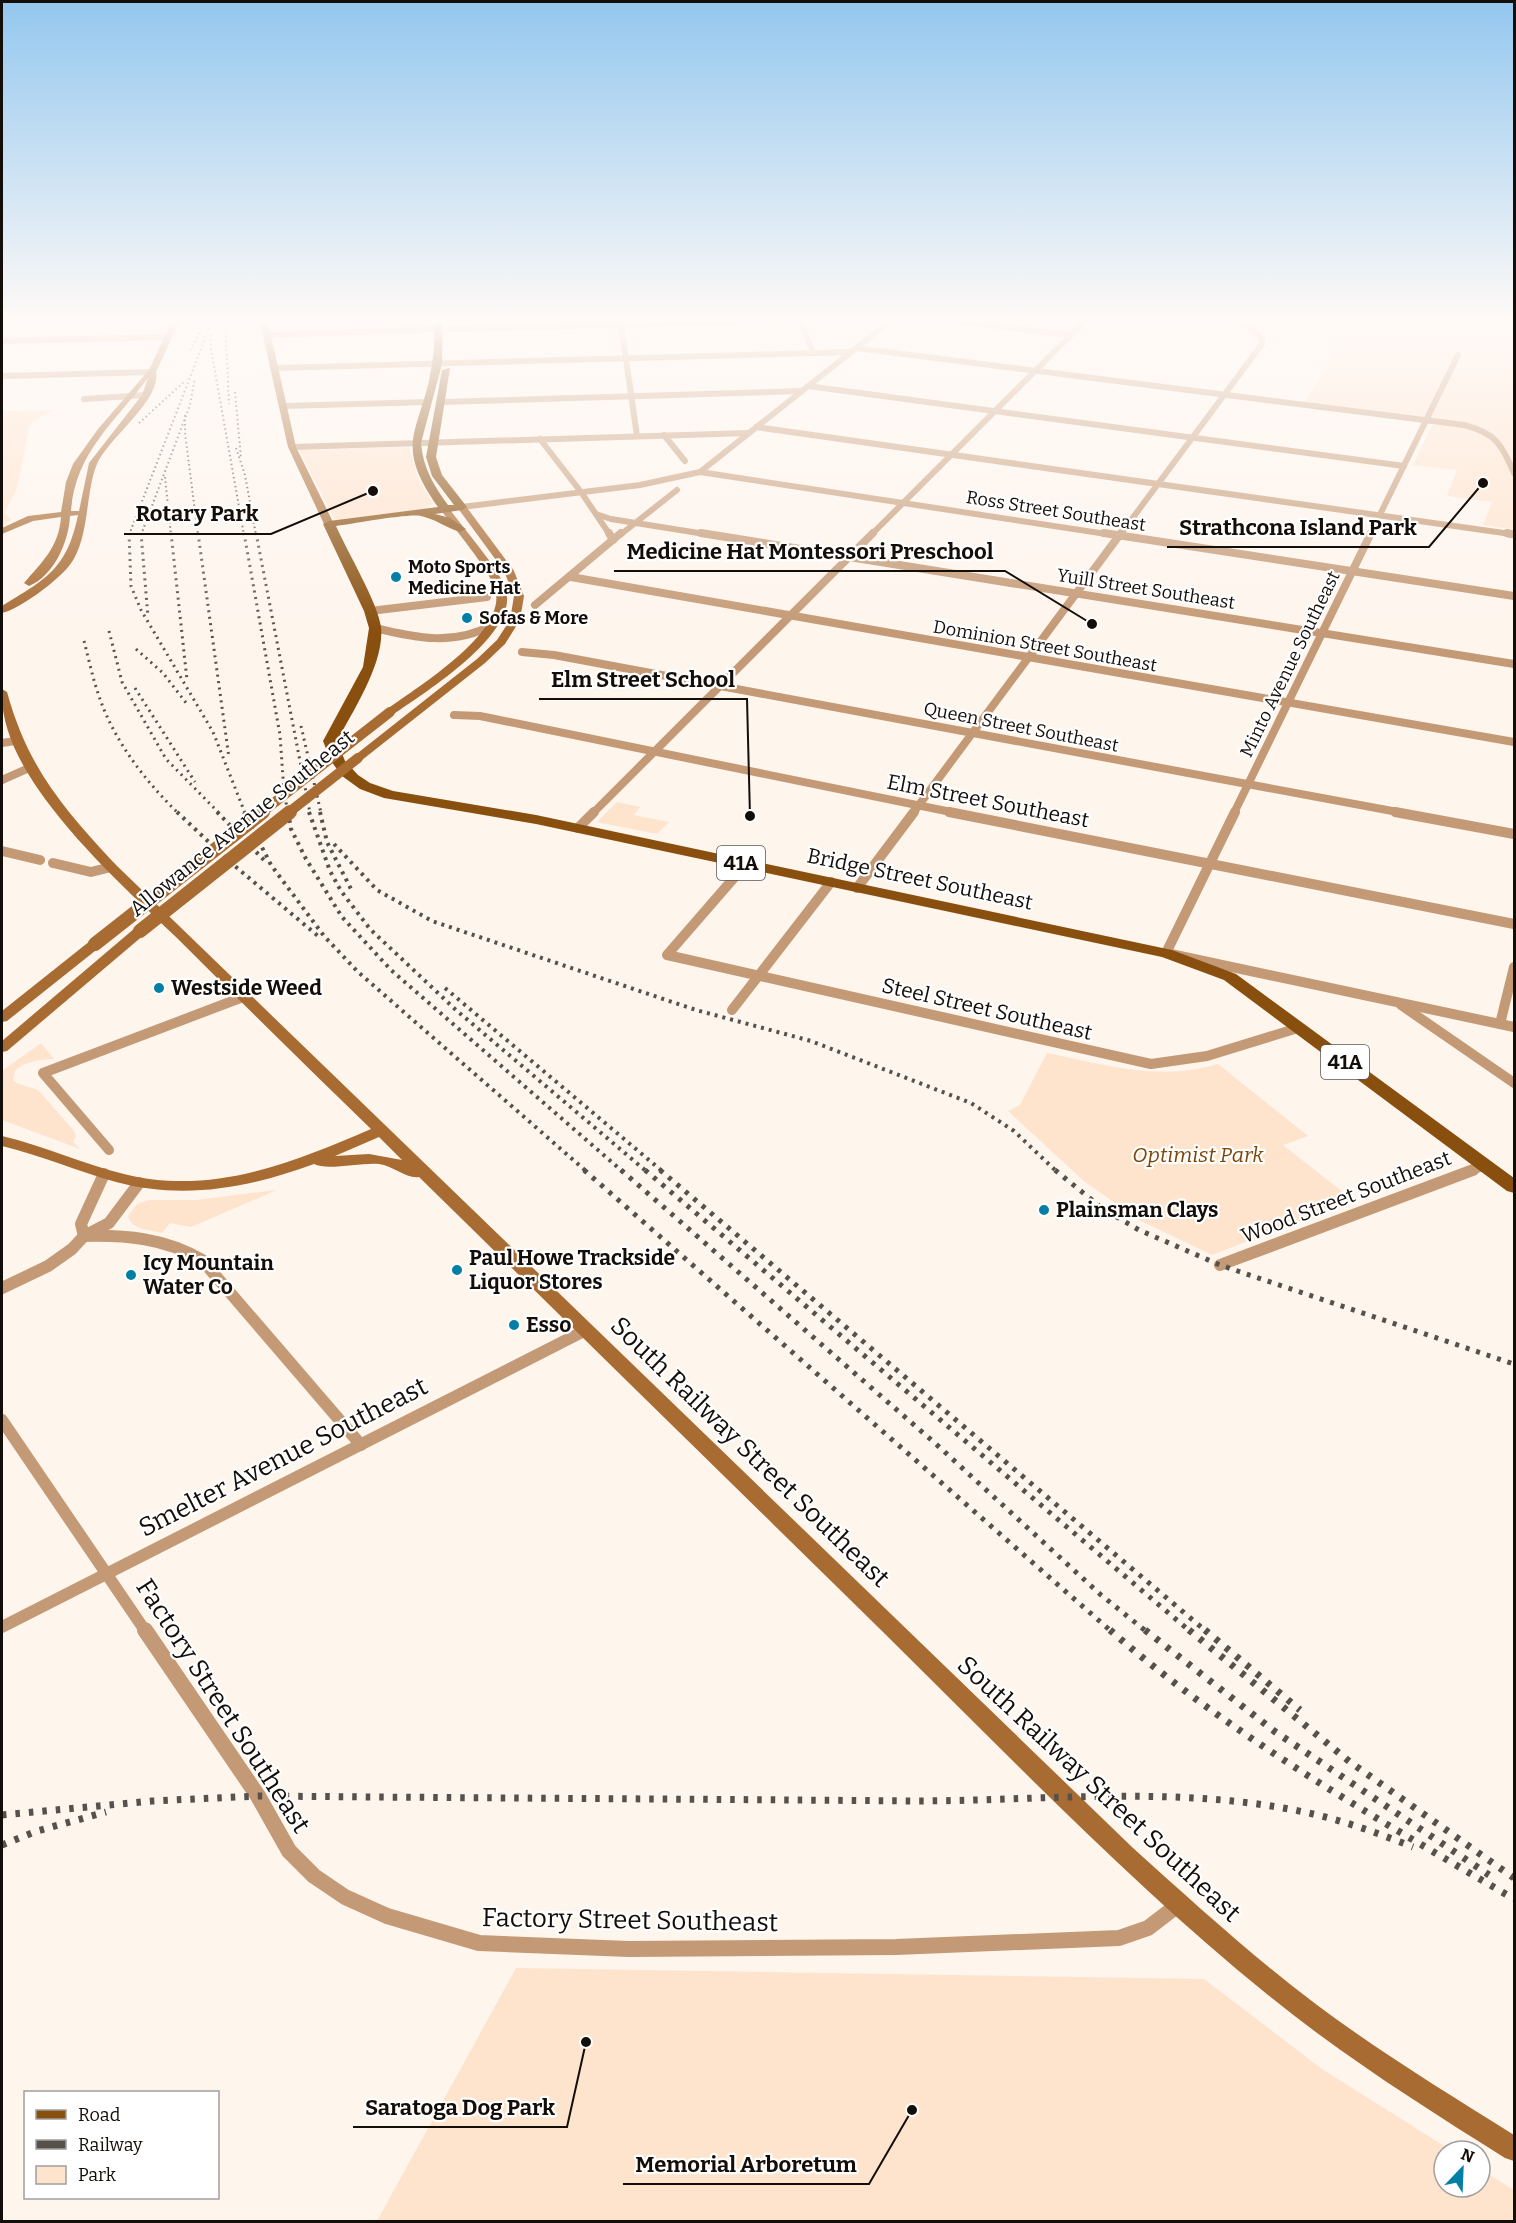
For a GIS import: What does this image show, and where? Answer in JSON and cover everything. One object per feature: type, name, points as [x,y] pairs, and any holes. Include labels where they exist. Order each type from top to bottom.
[{"type":"main road","points":[[2,601],[30,583],[50,563],[58,550],[67,513],[69,483],[78,464],[111,422]]},
{"type":"main road","points":[[2,610],[42,586],[66,564],[79,532],[81,513],[93,463],[125,422]]},
{"type":"main road","points":[[286,422],[292,447],[329,524],[462,507]]},
{"type":"main road","points":[[422,422],[416,444],[416,457],[423,477],[460,529]]},
{"type":"main road","points":[[437,422],[431,457],[437,476],[462,507]]},
{"type":"main road","name":"Allowance Avenue Southeast","points":[[2,1047],[140,931],[481,661],[508,632],[519,607],[518,590],[509,571],[462,507]]},
{"type":"main road","points":[[2,531],[31,518],[81,513]]},
{"type":"main road","points":[[400,515],[435,517],[450,522],[460,529]]},
{"type":"main road","name":"41A","points":[[329,524],[370,610],[375,628]]},
{"type":"main road","name":"Allowance Avenue Southeast","points":[[2,1018],[476,646],[492,625],[501,606],[502,593],[498,582],[460,529]]},
{"type":"main road","name":"Bridge Street Southeast","points":[[375,628],[369,667],[362,684],[335,727],[330,741],[332,750],[346,772],[356,781],[373,789],[417,800],[499,812],[578,828],[1166,953]]},
{"type":"main road","name":"South Railway Street Southeast","points":[[2,692],[15,741],[29,768],[63,814],[111,867],[1178,1905],[1310,2013],[1430,2096],[1515,2150]]},
{"type":"main road","name":"41A","points":[[1166,953],[1230,977],[1515,1187]]},
{"type":"main road","points":[[2,1130],[29,1146]]},
{"type":"main road","points":[[2,1141],[29,1146],[104,1174],[139,1183],[176,1186],[247,1181],[305,1164],[380,1131]]},
{"type":"main road","points":[[305,1164],[369,1158],[386,1159],[405,1166],[453,1201]]},
{"type":"street","points":[[635,422],[637,436]]},
{"type":"street","points":[[462,507],[648,483],[700,472],[763,422]]},
{"type":"street","points":[[578,828],[984,422]]},
{"type":"street","points":[[1074,422],[1404,466]]},
{"type":"street","points":[[857,888],[1206,422]]},
{"type":"street","name":"Minto Avenue Southeast","points":[[1166,953],[1425,422]]},
{"type":"street","points":[[1439,422],[1464,425],[1492,434],[1515,473]]},
{"type":"street","points":[[756,427],[1511,534]]},
{"type":"street","points":[[292,447],[749,433]]},
{"type":"street","points":[[664,435],[685,460]]},
{"type":"street","points":[[540,440],[581,492],[596,514],[597,520],[613,540]]},
{"type":"street","name":"Ross Street Southeast","points":[[700,472],[1515,596]]},
{"type":"street","points":[[535,605],[570,578],[571,573],[677,490]]},
{"type":"street","name":"Yuill Street Southeast","points":[[596,514],[606,518],[1515,664]]},
{"type":"street","name":"Dominion Street Southeast","points":[[570,578],[1515,742]]},
{"type":"street","points":[[370,610],[487,597]]},
{"type":"street","points":[[375,628],[457,640],[480,633],[492,625]]},
{"type":"street","name":"Queen Street Southeast","points":[[522,652],[554,655],[1515,834]]},
{"type":"street","name":"Elm Street Southeast","points":[[454,715],[480,716],[653,753],[1515,924]]},
{"type":"street","points":[[2,743],[15,741]]},
{"type":"street","points":[[2,780],[29,768]]},
{"type":"street","points":[[2,851],[40,860]]},
{"type":"street","points":[[53,863],[91,872],[111,867]]},
{"type":"street","name":"Steel Street Southeast","points":[[746,864],[667,955],[1151,1064],[1177,1064],[1298,1028]]},
{"type":"street","points":[[732,1010],[831,882]]},
{"type":"street","name":"Bridge Street Southeast","points":[[1166,953],[1515,1027]]},
{"type":"street","points":[[1500,1024],[1515,967]]},
{"type":"street","points":[[109,1150],[43,1073],[243,997]]},
{"type":"street","points":[[1396,1002],[1515,1083]]},
{"type":"street","name":"Wood Street Southeast","points":[[1220,1265],[1485,1165]]},
{"type":"street","points":[[84,1236],[81,1224],[104,1174]]},
{"type":"street","points":[[2,1288],[60,1259],[84,1236],[109,1223],[139,1183]]},
{"type":"street","points":[[84,1236],[143,1237],[189,1251],[202,1260],[361,1445]]},
{"type":"street","name":"Smelter Avenue Southeast","points":[[2,1627],[586,1330]]},
{"type":"street","name":"Factory Street Southeast","points":[[2,1419],[258,1796],[289,1851],[314,1876],[345,1897],[387,1916],[479,1943],[513,1946],[629,1949],[896,1947],[1119,1938],[1148,1928],[1178,1905]]},
{"type":"green space","points":[[2,422],[34,422],[29,427],[17,488],[5,512],[11,520],[2,526]]},
{"type":"green space","points":[[1434,422],[1514,422],[1514,533],[1511,529],[1483,525],[1492,502],[1447,496],[1457,470],[1413,465]]},
{"type":"green space","points":[[409,447],[418,478],[433,504],[425,509],[335,520],[299,450]]},
{"type":"green space","points":[[617,802],[640,807],[634,815],[669,822],[657,834],[597,822]]},
{"type":"green space","points":[[41,1043],[54,1059],[33,1061],[24,1065],[15,1071],[13,1080],[38,1090],[74,1131],[76,1136],[73,1142],[80,1149],[2,1120],[2,1071]]},
{"type":"green space","name":"Optimist Park","points":[[1047,1053],[1153,1072],[1174,1072],[1218,1064],[1308,1136],[1283,1145],[1353,1200],[1212,1255],[1141,1221],[1085,1182],[1008,1111],[1020,1105]]},
{"type":"green space","points":[[277,1190],[191,1227],[170,1223],[162,1233],[137,1227],[128,1216],[137,1204],[149,1200],[196,1200]]},
{"type":"green space","points":[[516,1968],[1204,1979],[1322,2069],[1433,2139],[1432,2199],[1492,2199],[1492,2176],[1514,2190],[1514,2221],[377,2221]]},
{"type":"railway","points":[[129,535],[173,422]]},
{"type":"railway","points":[[141,535],[184,422]]},
{"type":"railway","points":[[185,422],[198,535]]},
{"type":"railway","points":[[224,422],[244,535]]},
{"type":"railway","points":[[238,422],[241,458]]},
{"type":"railway","points":[[236,448],[245,475],[256,535]]},
{"type":"railway","points":[[165,477],[171,535]]},
{"type":"railway","points":[[171,533],[187,680]]},
{"type":"railway","points":[[198,533],[229,758]]},
{"type":"railway","points":[[244,533],[280,735],[284,792],[288,813]]},
{"type":"railway","points":[[256,533],[310,813]]},
{"type":"railway","points":[[129,535],[131,586],[141,610],[213,732],[245,813]]},
{"type":"railway","points":[[141,535],[148,617]]},
{"type":"railway","points":[[109,631],[122,682],[166,759],[219,813]]},
{"type":"railway","points":[[84,641],[93,677],[114,731],[143,775],[177,812]]},
{"type":"railway","points":[[136,649],[163,673],[187,704]]},
{"type":"railway","points":[[135,688],[195,782]]},
{"type":"railway","points":[[301,726],[321,813]]},
{"type":"railway","points":[[177,812],[230,862],[318,936]]},
{"type":"railway","points":[[217,812],[264,860]]},
{"type":"railway","points":[[244,812],[271,865],[324,936],[358,972],[586,1171]]},
{"type":"railway","points":[[288,812],[291,829],[306,859],[342,917],[391,970],[622,1171]]},
{"type":"railway","points":[[309,812],[330,871],[341,891],[370,929],[456,1010],[646,1171]]},
{"type":"railway","points":[[320,812],[327,842],[352,891]]},
{"type":"railway","points":[[334,844],[377,890],[432,921],[696,1010],[811,1041],[971,1103],[1014,1131],[1056,1171]]},
{"type":"railway","points":[[445,988],[662,1171]]},
{"type":"railway","points":[[584,1170],[1112,1632]]},
{"type":"railway","points":[[621,1170],[936,1444],[1101,1595],[1147,1632]]},
{"type":"railway","points":[[645,1170],[1191,1632]]},
{"type":"railway","points":[[660,1170],[1207,1632]]},
{"type":"railway","points":[[1055,1170],[1103,1209],[1139,1230],[1220,1265],[1514,1364]]},
{"type":"railway","points":[[1110,1630],[1205,1706],[1255,1741],[1357,1806],[1514,1899]]},
{"type":"railway","points":[[1145,1630],[1274,1731],[1489,1875]]},
{"type":"railway","points":[[1189,1630],[1350,1762],[1514,1878]]},
{"type":"railway","points":[[1205,1630],[1300,1710]]},
{"type":"railway","points":[[2,1815],[152,1801],[258,1796],[912,1801],[1113,1796],[1164,1797],[1214,1799],[1313,1814],[1413,1847]]},
{"type":"railway","points":[[2,1845],[37,1831],[106,1812]]},
{"type":"place","name":"Strathcona Island Park","points":[[1483,483]]},
{"type":"place","name":"Rotary Park","points":[[373,491]]},
{"type":"place","name":"Moto Sports Medicine Hat","points":[[396,577]]},
{"type":"place","name":"Sofas & More","points":[[467,618]]},
{"type":"place","name":"Medicine Hat Montessori Preschool","points":[[1092,624]]},
{"type":"place","name":"Elm Street School","points":[[750,816]]},
{"type":"place","name":"Westside Weed","points":[[159,988]]},
{"type":"place","name":"Plainsman Clays","points":[[1044,1210]]},
{"type":"place","name":"Paul Howe Trackside Liquor Stores","points":[[457,1270]]},
{"type":"place","name":"Icy Mountain Water Co","points":[[131,1275]]},
{"type":"place","name":"Esso","points":[[514,1325]]},
{"type":"place","name":"Saratoga Dog Park","points":[[586,2042]]},
{"type":"place","name":"Memorial Arboretum","points":[[912,2110]]}]
